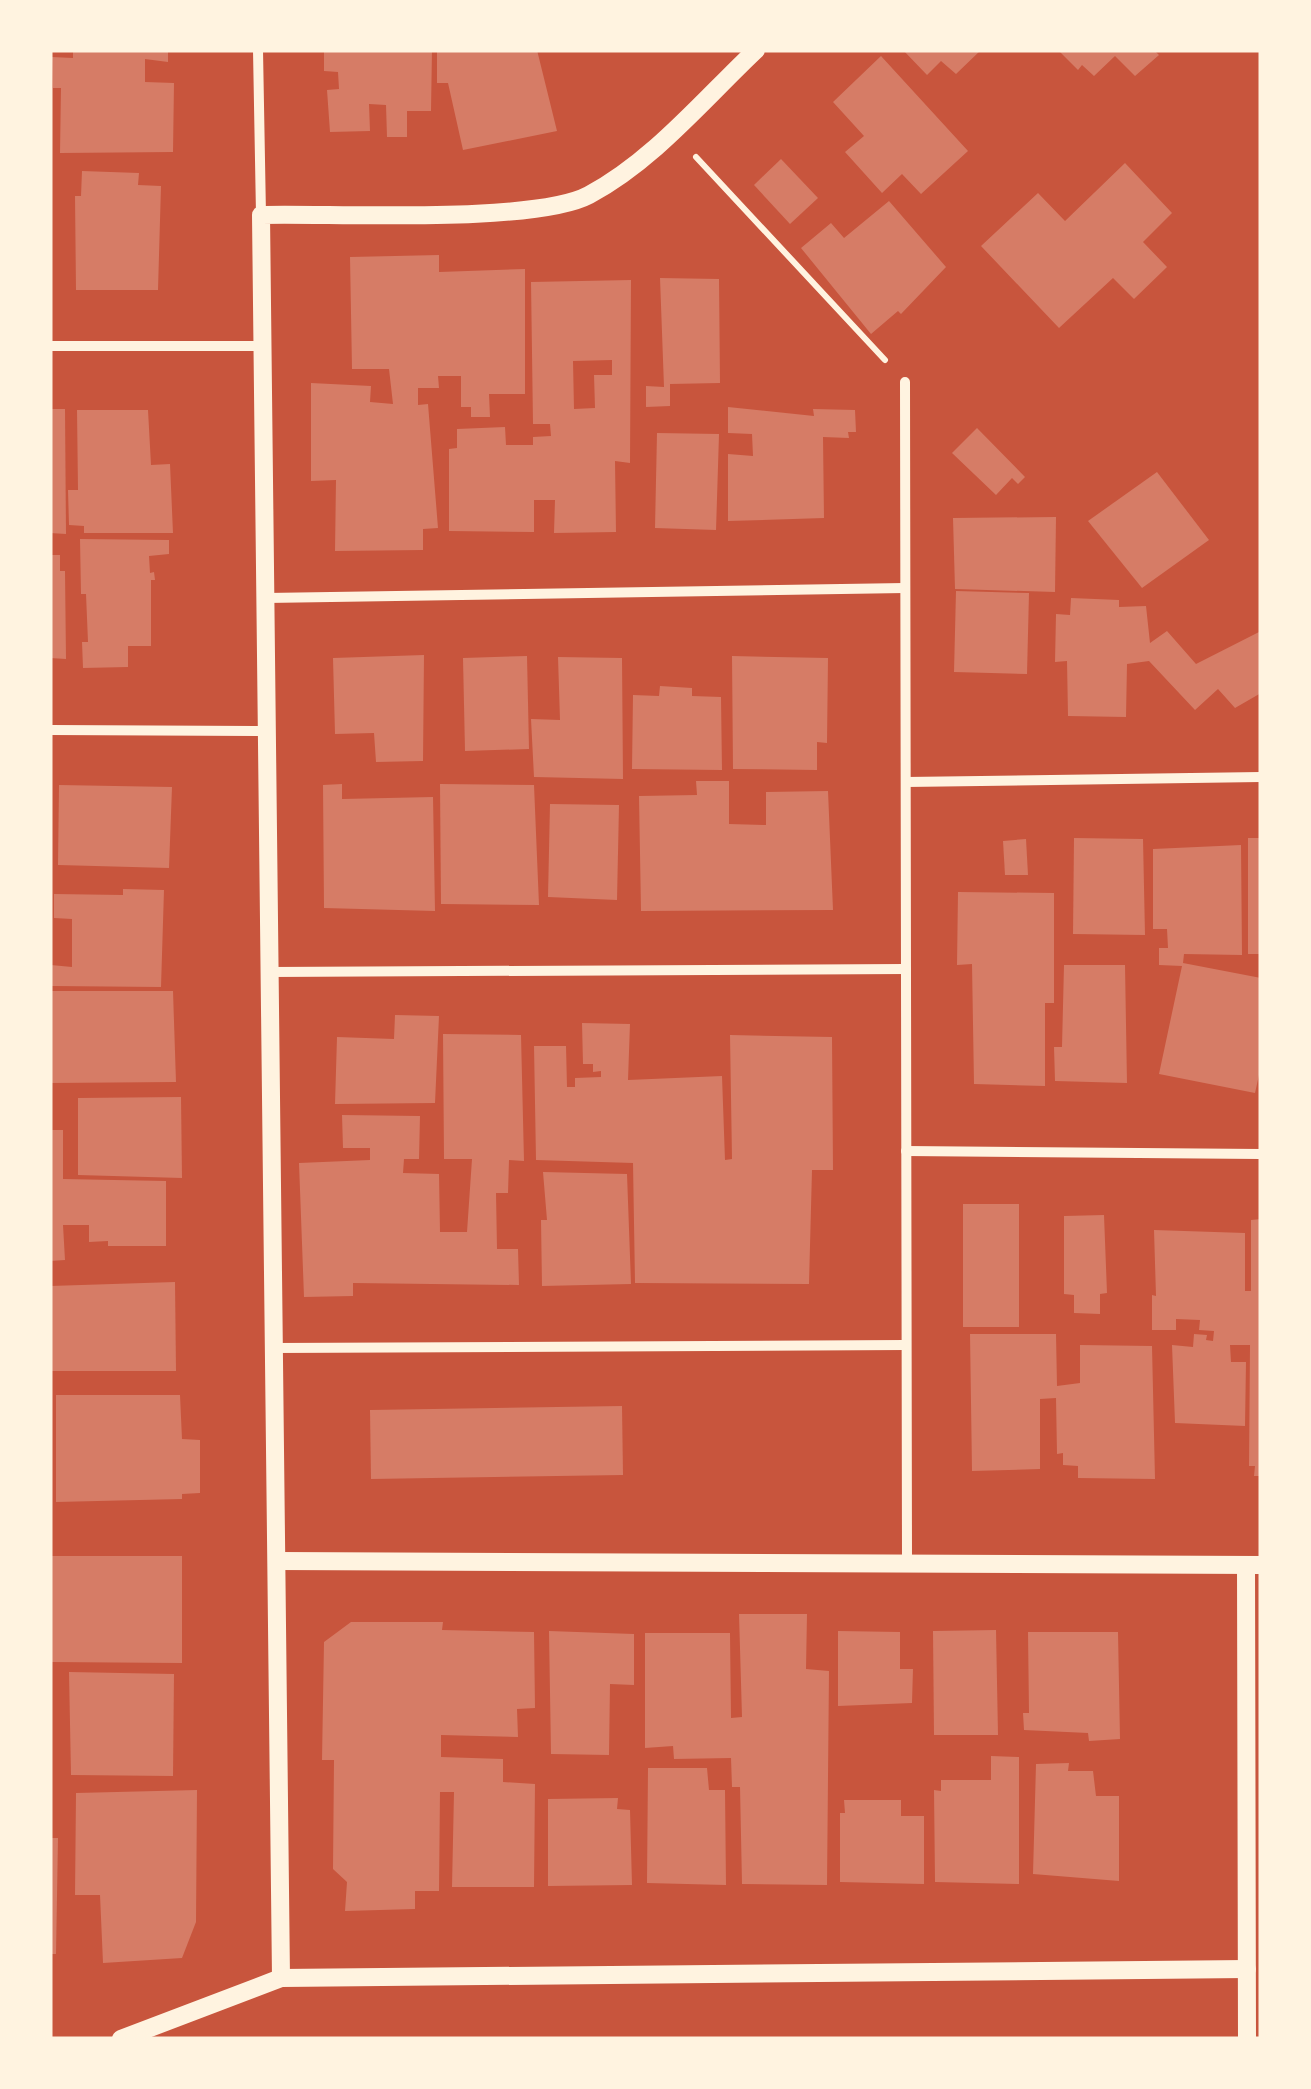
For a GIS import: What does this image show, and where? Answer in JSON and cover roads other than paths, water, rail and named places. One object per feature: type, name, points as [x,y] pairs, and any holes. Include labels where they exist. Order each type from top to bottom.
[{"type":"street","points":[[258,50],[281,1978]]},
{"type":"street","points":[[262,214],[532,210],[586,197],[634,166],[756,50]]},
{"type":"street","points":[[50,346],[262,346]]},
{"type":"street","points":[[905,382],[907,1564]]},
{"type":"street","points":[[266,598],[905,588]]},
{"type":"street","points":[[50,730],[267,732]]},
{"type":"street","points":[[906,782],[1261,777]]},
{"type":"street","points":[[270,972],[906,969]]},
{"type":"street","points":[[906,1151],[1261,1154]]},
{"type":"street","points":[[274,1348],[906,1345]]},
{"type":"street","points":[[277,1560],[1253,1565],[1254,1968],[1247,2039]]},
{"type":"street","points":[[120,2039],[281,1978],[1254,1968]]}]
